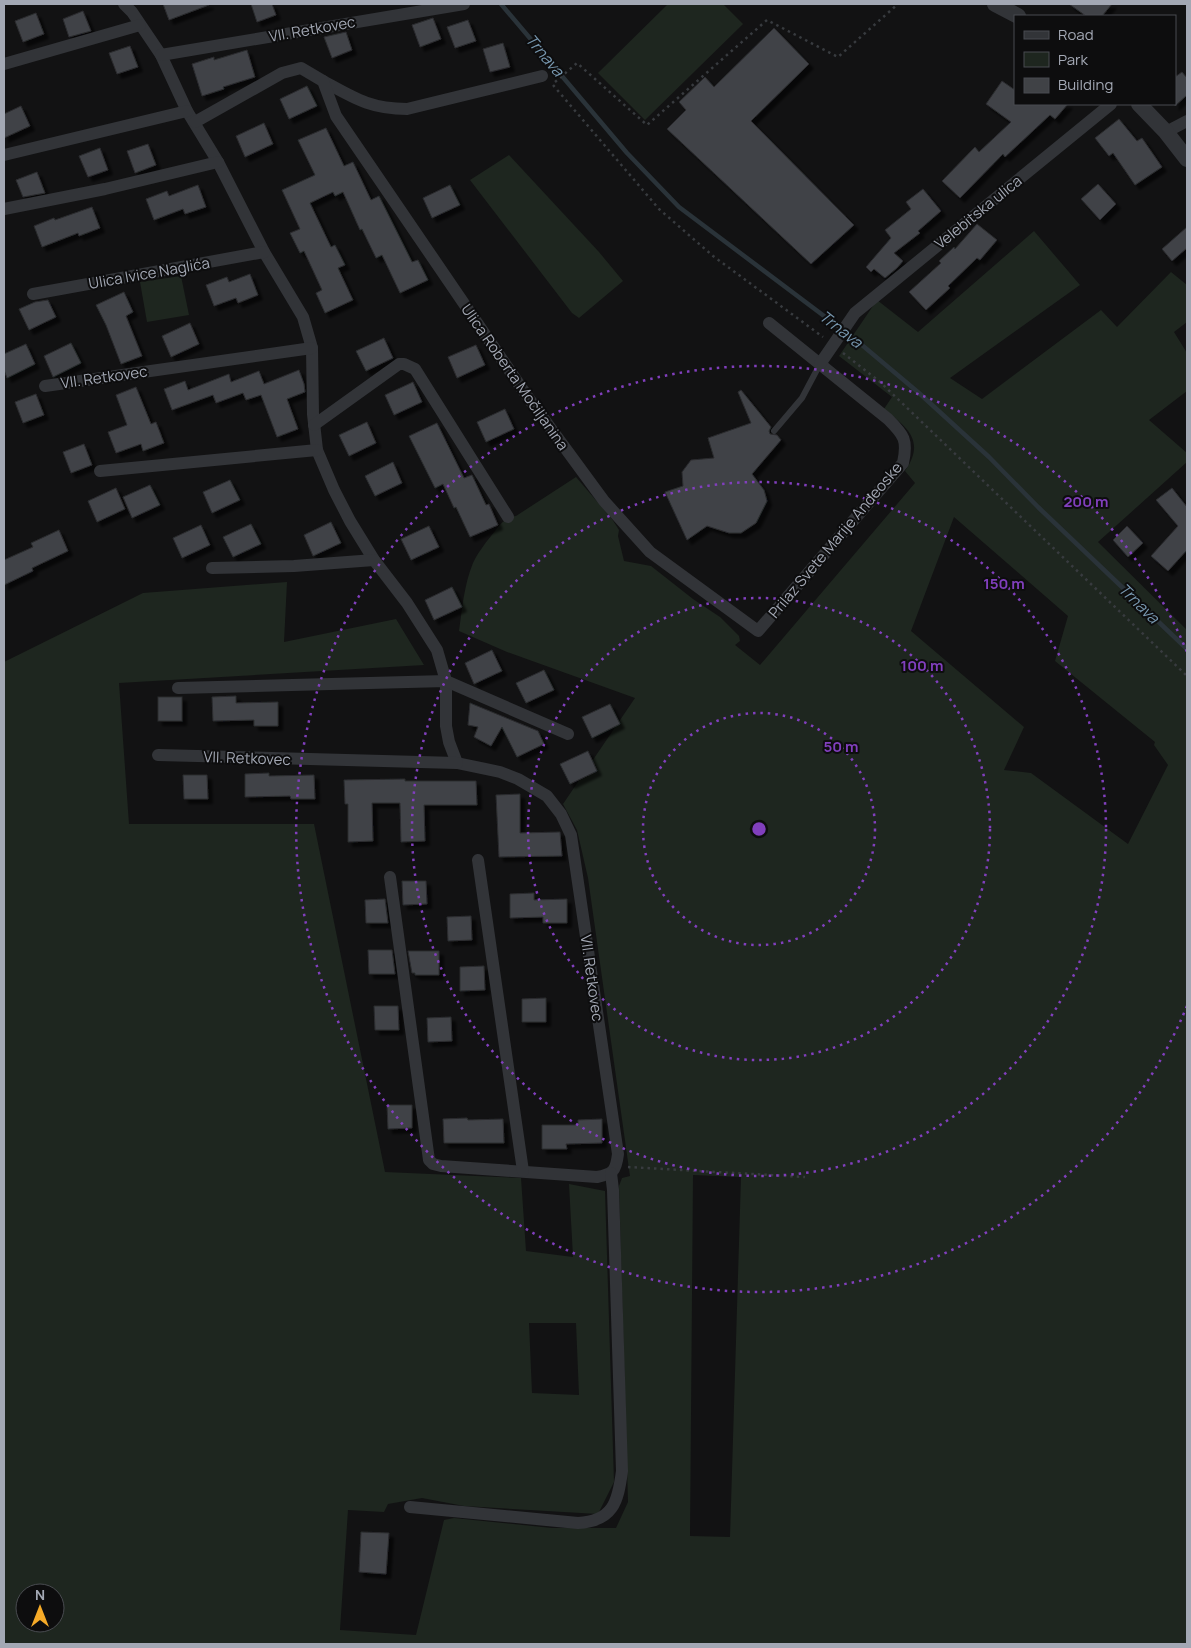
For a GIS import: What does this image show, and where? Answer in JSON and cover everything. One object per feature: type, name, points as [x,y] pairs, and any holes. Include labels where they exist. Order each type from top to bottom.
[{"type":"street","points":[[124,4],[132,12],[160,55],[187,111],[218,162],[264,252],[303,317],[309,332],[312,348],[314,425],[317,450],[342,505],[374,560],[407,603],[437,650],[446,681],[446,726],[449,742],[457,763]]},
{"type":"street","name":"VII. Retkovec","points":[[160,55],[464,4]]},
{"type":"street","points":[[4,64],[140,25]]},
{"type":"street","points":[[195,122],[282,73],[301,68],[362,101],[387,108],[407,108],[542,76]]},
{"type":"street","name":"Ulica Roberta Močiljanina","points":[[323,80],[336,116],[506,367],[604,501],[650,552],[758,631]]},
{"type":"street","name":"Velebitska ulica","points":[[834,342],[855,313],[1110,105]]},
{"type":"street","points":[[1140,105],[1166,132],[1187,159]]},
{"type":"street","points":[[4,155],[187,111]]},
{"type":"street","points":[[1166,132],[1187,121]]},
{"type":"street","points":[[4,210],[105,189],[218,162]]},
{"type":"street","name":"Ulica Ivice Naglića","points":[[33,294],[264,252]]},
{"type":"street","name":"Prilaz Svete Marije Anđeoske","points":[[758,631],[903,463],[906,448],[902,433],[888,419],[769,323]]},
{"type":"street","points":[[820,364],[834,342]]},
{"type":"street","name":"VII. Retkovec","points":[[45,386],[312,348]]},
{"type":"street","points":[[314,425],[399,364],[415,368],[508,517]]},
{"type":"street","points":[[100,471],[317,450]]},
{"type":"street","points":[[212,568],[294,566],[374,560]]},
{"type":"street","points":[[178,688],[446,681],[568,734]]},
{"type":"street","name":"VII. Retkovec","points":[[158,755],[457,763],[500,772],[547,796],[561,814],[571,834],[618,1154],[614,1170],[614,1190],[622,1471],[619,1493],[612,1508],[602,1518],[591,1523],[410,1507]]},
{"type":"street","points":[[478,860],[523,1171]]},
{"type":"street","points":[[390,877],[429,1160],[433,1164],[441,1166],[597,1177],[614,1170]]},
{"type":"lane","points":[[774,431],[802,398],[820,364]]},
{"type":"path","points":[[552,84],[577,63],[647,125],[767,20],[838,57],[898,4]]},
{"type":"path","points":[[542,76],[552,84],[659,209],[713,256],[834,342],[880,382],[1187,676]]},
{"type":"path","points":[[614,1170],[805,1177]]},
{"type":"green space","points":[[668,4],[723,4],[743,24],[645,120],[598,73]]},
{"type":"green space","points":[[509,155],[599,252],[623,281],[579,318],[572,313],[470,180]]},
{"type":"green space","points":[[1034,231],[1080,285],[950,378],[982,399],[1101,310],[1117,327],[1171,272],[1187,285],[1187,322],[1174,332],[1187,353],[1187,391],[1149,420],[1187,453],[1187,462],[1098,542],[1187,630],[1187,1644],[4,1644],[4,662],[143,593],[287,582],[284,642],[396,619],[424,665],[119,683],[129,824],[314,824],[385,1172],[521,1178],[526,1251],[573,1257],[569,1184],[605,1191],[614,1482],[598,1514],[464,1506],[422,1498],[388,1504],[384,1512],[348,1510],[340,1630],[416,1635],[444,1520],[454,1518],[552,1528],[616,1528],[628,1502],[619,1186],[622,1178],[630,1176],[588,878],[577,830],[563,804],[635,698],[507,652],[459,631],[465,588],[470,571],[477,555],[504,521],[516,516],[576,477],[619,530],[618,536],[624,561],[651,566],[693,599],[720,617],[739,636],[740,641],[735,645],[760,665],[915,483],[905,471],[914,451],[914,443],[900,422],[884,409],[892,397],[839,356],[877,300],[918,332]],"holes":[[[954,517],[1068,616],[1055,661],[1155,742],[1154,745],[1168,765],[1128,844],[1031,773],[1004,770],[1024,727],[911,631]],[[693,1175],[741,1177],[730,1537],[690,1536]],[[529,1323],[576,1323],[579,1395],[532,1393]]]},
{"type":"green space","points":[[181,276],[189,315],[147,322],[140,282]]},
{"type":"building","points":[[163,4],[209,4],[209,5],[169,20]]},
{"type":"building","points":[[251,4],[272,4],[276,15],[257,22]]},
{"type":"building","points":[[1069,4],[1112,4],[1103,15],[1085,15]]},
{"type":"building","points":[[83,11],[91,31],[69,37],[63,19]]},
{"type":"building","points":[[36,13],[44,34],[23,42],[15,21]]},
{"type":"building","points":[[433,18],[441,39],[420,47],[412,25]]},
{"type":"building","points":[[468,20],[476,41],[455,48],[447,27]]},
{"type":"building","points":[[774,28],[809,64],[751,121],[854,225],[811,264],[667,129],[686,110],[679,102],[705,77],[714,87]]},
{"type":"building","points":[[346,32],[352,50],[332,58],[324,37]]},
{"type":"building","points":[[503,43],[510,67],[490,72],[483,49]]},
{"type":"building","points":[[130,46],[138,67],[117,74],[109,53]]},
{"type":"building","points":[[247,50],[255,77],[202,96],[192,64],[214,57],[214,60]]},
{"type":"building","points":[[1182,72],[1187,78],[1187,95],[1175,106],[1176,105],[1176,76]]},
{"type":"building","points":[[1002,81],[1014,89],[1014,105],[1067,105],[1055,119],[1050,115],[1005,157],[1003,154],[960,198],[942,181],[975,147],[979,152],[1011,122],[986,104]]},
{"type":"building","points":[[307,86],[317,106],[289,119],[280,99]]},
{"type":"building","points":[[21,106],[30,126],[4,138],[4,114]]},
{"type":"building","points":[[1119,119],[1137,141],[1142,138],[1162,167],[1135,185],[1113,153],[1109,156],[1095,138]]},
{"type":"building","points":[[264,123],[273,144],[245,157],[236,136]]},
{"type":"building","points":[[326,128],[344,166],[353,162],[371,200],[379,196],[412,262],[418,260],[428,280],[400,293],[382,255],[376,258],[362,229],[360,230],[343,192],[335,196],[333,192],[310,203],[331,247],[335,245],[345,265],[338,268],[353,300],[325,313],[316,293],[322,290],[304,251],[300,253],[290,233],[300,229],[282,190],[315,175],[298,140]]},
{"type":"building","points":[[148,144],[156,165],[135,173],[127,151]]},
{"type":"building","points":[[100,148],[108,170],[88,177],[79,156]]},
{"type":"building","points":[[37,172],[45,193],[23,197],[16,180]]},
{"type":"building","points":[[1098,184],[1116,204],[1100,220],[1081,199]]},
{"type":"building","points":[[198,185],[206,207],[185,214],[183,209],[154,220],[146,199],[167,191],[169,196]]},
{"type":"building","points":[[450,185],[460,205],[432,218],[423,198]]},
{"type":"building","points":[[923,189],[941,211],[918,231],[920,233],[894,253],[903,261],[897,268],[885,278],[874,269],[871,272],[866,267],[891,238],[885,230],[911,209],[906,202]]},
{"type":"building","points":[[92,207],[100,228],[79,236],[78,233],[42,247],[34,226]]},
{"type":"building","points":[[977,224],[997,240],[980,260],[977,258],[948,286],[950,288],[926,310],[909,292],[941,263],[939,261],[954,247],[955,249]]},
{"type":"building","points":[[1187,227],[1187,248],[1172,261],[1162,249]]},
{"type":"building","points":[[250,274],[258,295],[238,303],[236,298],[214,306],[206,285],[227,277],[229,282]]},
{"type":"building","points":[[124,292],[133,312],[126,316],[142,356],[121,364],[96,305]]},
{"type":"building","points":[[48,300],[56,317],[29,330],[19,309],[35,302]]},
{"type":"building","points":[[190,323],[199,344],[171,357],[162,336]]},
{"type":"building","points":[[384,338],[393,358],[366,371],[356,351]]},
{"type":"building","points":[[71,343],[81,363],[53,377],[44,356]]},
{"type":"building","points":[[26,344],[35,364],[7,378],[4,370],[4,354]]},
{"type":"building","points":[[476,345],[485,365],[457,378],[448,357]]},
{"type":"building","points":[[299,370],[305,392],[287,399],[298,429],[277,437],[261,395],[246,400],[243,393],[216,403],[213,395],[172,410],[164,389],[185,381],[188,390],[229,374],[231,382],[259,371],[264,384]]},
{"type":"building","points":[[413,382],[422,402],[394,415],[385,395]]},
{"type":"building","points":[[136,387],[151,424],[156,422],[164,443],[143,451],[141,444],[116,453],[108,432],[127,425],[116,395]]},
{"type":"building","points":[[741,390],[771,427],[770,434],[777,435],[781,440],[752,474],[764,490],[767,501],[756,523],[741,533],[729,533],[707,526],[687,540],[665,492],[683,486],[682,472],[691,460],[714,458],[708,438],[751,423],[738,392]]},
{"type":"building","points":[[36,394],[44,415],[23,423],[15,402]]},
{"type":"building","points":[[505,409],[514,429],[486,442],[477,422]]},
{"type":"building","points":[[367,422],[376,443],[349,456],[339,435]]},
{"type":"building","points":[[437,423],[464,478],[472,475],[486,505],[489,504],[498,525],[470,537],[443,484],[435,488],[409,436]]},
{"type":"building","points":[[84,444],[92,465],[71,473],[63,452]]},
{"type":"building","points":[[393,462],[402,483],[375,496],[365,476]]},
{"type":"building","points":[[230,480],[240,500],[212,513],[203,492]]},
{"type":"building","points":[[150,485],[160,505],[132,518],[123,497]]},
{"type":"building","points":[[116,488],[125,509],[97,522],[88,501]]},
{"type":"building","points":[[1172,488],[1187,507],[1187,550],[1168,571],[1151,556],[1178,526],[1156,500]]},
{"type":"building","points":[[331,522],[341,543],[313,556],[304,535]]},
{"type":"building","points":[[251,524],[261,544],[233,557],[223,537]]},
{"type":"building","points":[[201,525],[210,545],[182,558],[173,538]]},
{"type":"building","points":[[429,526],[439,547],[411,560],[401,539]]},
{"type":"building","points":[[1127,526],[1143,543],[1128,557],[1113,540]]},
{"type":"building","points":[[59,530],[68,551],[32,568],[33,571],[4,585],[4,560],[33,547],[31,543]]},
{"type":"building","points":[[452,587],[462,607],[434,620],[425,600]]},
{"type":"building","points":[[492,650],[502,671],[474,684],[465,663]]},
{"type":"building","points":[[544,670],[554,690],[526,703],[516,683]]},
{"type":"building","points":[[236,696],[236,703],[278,702],[278,726],[254,726],[254,720],[213,721],[212,697]]},
{"type":"building","points":[[158,697],[182,697],[182,721],[158,721]]},
{"type":"building","points":[[470,703],[538,731],[544,744],[517,757],[502,727],[491,746],[474,737],[478,727],[468,725]]},
{"type":"building","points":[[610,704],[620,724],[592,738],[582,717]]},
{"type":"building","points":[[588,751],[597,771],[570,784],[560,764]]},
{"type":"building","points":[[269,773],[269,776],[314,775],[315,799],[291,799],[290,796],[245,797],[245,774]]},
{"type":"building","points":[[183,775],[207,775],[208,799],[184,799]]},
{"type":"building","points":[[405,779],[405,781],[476,781],[477,805],[424,805],[425,841],[401,842],[400,803],[372,803],[373,841],[348,842],[348,804],[345,804],[344,780]]},
{"type":"building","points":[[520,794],[520,833],[560,832],[562,856],[499,857],[496,795]]},
{"type":"building","points":[[402,881],[426,881],[427,904],[403,905]]},
{"type":"building","points":[[534,893],[534,900],[567,899],[567,923],[543,923],[543,917],[510,918],[510,894]]},
{"type":"building","points":[[385,899],[388,923],[366,923],[365,900]]},
{"type":"building","points":[[471,916],[472,940],[448,941],[447,917]]},
{"type":"building","points":[[368,950],[392,950],[395,974],[369,974]]},
{"type":"building","points":[[408,951],[439,951],[439,975],[415,975],[415,973],[412,973]]},
{"type":"building","points":[[484,966],[485,990],[460,991],[460,967]]},
{"type":"building","points":[[546,998],[546,1022],[522,1022],[522,999]]},
{"type":"building","points":[[374,1006],[398,1006],[399,1030],[375,1030]]},
{"type":"building","points":[[451,1017],[452,1041],[428,1042],[427,1018]]},
{"type":"building","points":[[387,1105],[412,1105],[412,1128],[388,1129]]},
{"type":"building","points":[[467,1118],[468,1120],[503,1119],[504,1143],[444,1143],[443,1119]]},
{"type":"building","points":[[602,1119],[602,1143],[566,1144],[567,1149],[542,1149],[542,1125],[578,1125],[578,1120]]},
{"type":"building","points":[[361,1532],[389,1533],[386,1574],[359,1572]]},
{"type":"waterway","name":"Trnava","points":[[501,4],[627,153],[679,207],[856,340],[919,393],[989,457],[1038,507],[1187,649]]}]
